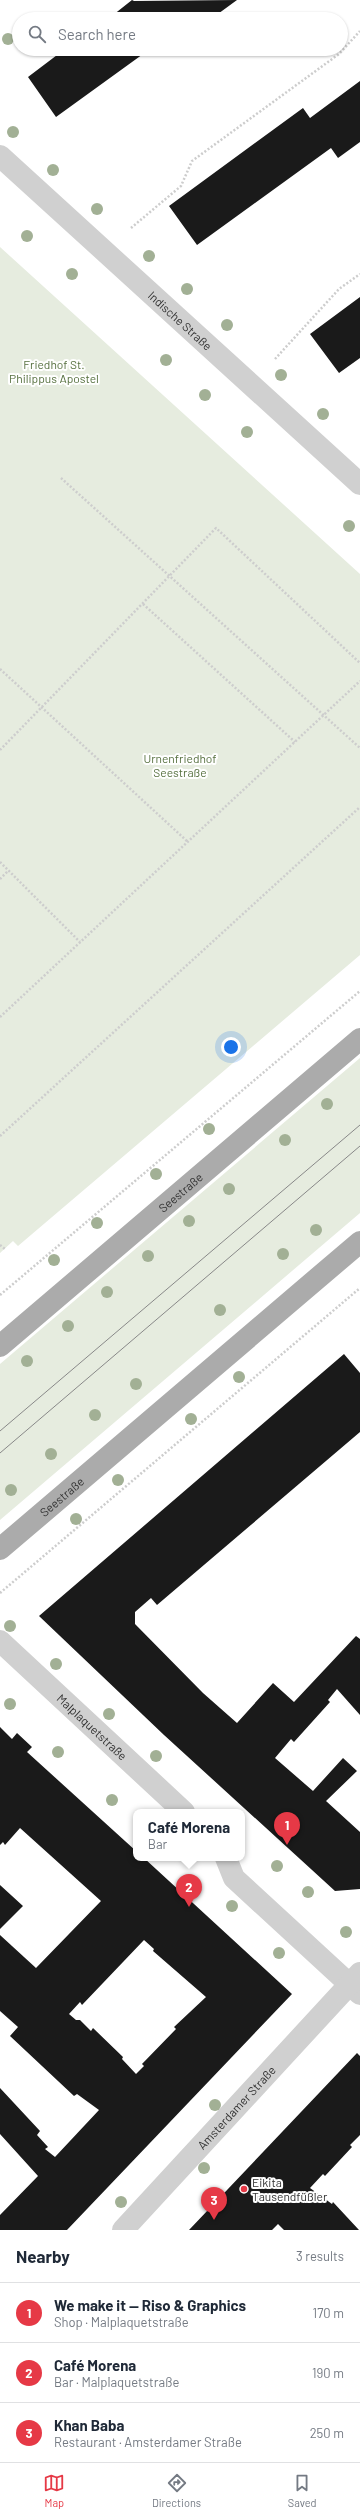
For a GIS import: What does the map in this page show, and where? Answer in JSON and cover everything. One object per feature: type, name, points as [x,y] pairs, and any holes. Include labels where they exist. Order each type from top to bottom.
[{"type":"main road","name":"Seestraße","points":[[0,1346],[360,1039]]},
{"type":"main road","name":"Seestraße","points":[[0,1549],[360,1242]]},
{"type":"street","name":"Indische Straße","points":[[0,156],[360,484]]},
{"type":"street","name":"Malplaquetstraße","points":[[0,1641],[181,1809]]},
{"type":"street","points":[[227,1861],[234,1878],[357,1984]]},
{"type":"street","name":"Amsterdamer Straße","points":[[123,2230],[357,1984]]},
{"type":"path","points":[[348,44],[360,31]]},
{"type":"path","points":[[130,228],[181,186],[192,161],[336,56]]},
{"type":"path","points":[[275,359],[339,289],[360,274]]},
{"type":"path","points":[[61,478],[360,748]]},
{"type":"path","points":[[0,750],[216,528],[360,663]]},
{"type":"path","points":[[143,604],[295,742]]},
{"type":"path","points":[[0,669],[188,842]]},
{"type":"path","points":[[0,1017],[360,681]]},
{"type":"path","points":[[0,1136],[360,807]]},
{"type":"path","points":[[0,862],[80,942]]},
{"type":"path","points":[[0,879],[8,871]]},
{"type":"path","points":[[0,1295],[360,991]]},
{"type":"path","points":[[0,1245],[4,1249]]},
{"type":"path","points":[[0,1593],[360,1288]]},
{"type":"green space","name":"Urnenfriedhof Seestraße","points":[[0,247],[360,574],[360,955],[18,1246],[13,1241],[0,1253]]},
{"type":"green space","points":[[360,1058],[360,1213],[0,1520],[0,1364]]},
{"type":"building","points":[[132,0],[237,0],[221,12],[117,12]]},
{"type":"building","points":[[56,56],[140,56],[56,117],[28,77]]},
{"type":"building","points":[[360,81],[360,142],[338,158],[331,148],[197,245],[169,206],[303,108],[310,118]]},
{"type":"building","points":[[360,297],[360,358],[339,373],[310,334]]},
{"type":"building","points":[[344,1354],[360,1373],[360,1432],[157,1605],[151,1598],[135,1612],[135,1624],[203,1693],[237,1723],[273,1683],[294,1702],[356,1636],[360,1639],[360,1715],[337,1689],[328,1700],[330,1702],[294,1742],[291,1739],[275,1758],[313,1791],[343,1758],[357,1771],[326,1801],[360,1832],[360,1889],[335,1891],[164,1735],[39,1616]]},
{"type":"building","points":[[0,1727],[12,1739],[17,1733],[32,1747],[27,1752],[133,1848],[133,1861],[147,1861],[292,1994],[67,2230],[0,2230],[0,2215],[38,2176],[0,2134],[0,2088],[40,2131],[37,2135],[48,2147],[45,2149],[55,2157],[99,2110],[77,2094],[74,2096],[10,2036],[18,2027],[0,2011],[0,1935],[36,1968],[101,1901],[20,1828],[5,1845],[3,1842],[0,1845]],"holes":[[[144,1940],[154,1949],[153,1951],[206,1997],[174,2027],[176,2029],[142,2064],[144,2066],[136,2074],[122,2059],[123,2057],[93,2028],[91,2031],[80,2020],[76,2020],[69,2014],[80,2002],[82,2005]]]},
{"type":"building","points":[[0,1885],[23,1906],[0,1929]]},
{"type":"building","points":[[357,2053],[360,2056],[360,2135],[350,2145],[352,2147],[325,2176],[323,2174],[310,2188],[332,2204],[333,2202],[359,2230],[284,2230],[278,2224],[272,2230],[189,2230]]},
{"type":"tram line","points":[[0,1431],[360,1125]]},
{"type":"tram line","points":[[0,1453],[360,1146]]},
{"type":"place","name":"We make it — Riso & Graphics","points":[[287,1845]]},
{"type":"place","name":"Café Morena","points":[[189,1907]]},
{"type":"place","name":"Eikita Tausendfüßler","points":[[244,2189]]},
{"type":"place","name":"Khan Baba","points":[[214,2220]]},
{"type":"park label","name":"Friedhof St. Philippus Apostel","points":[[54,371]]}]
